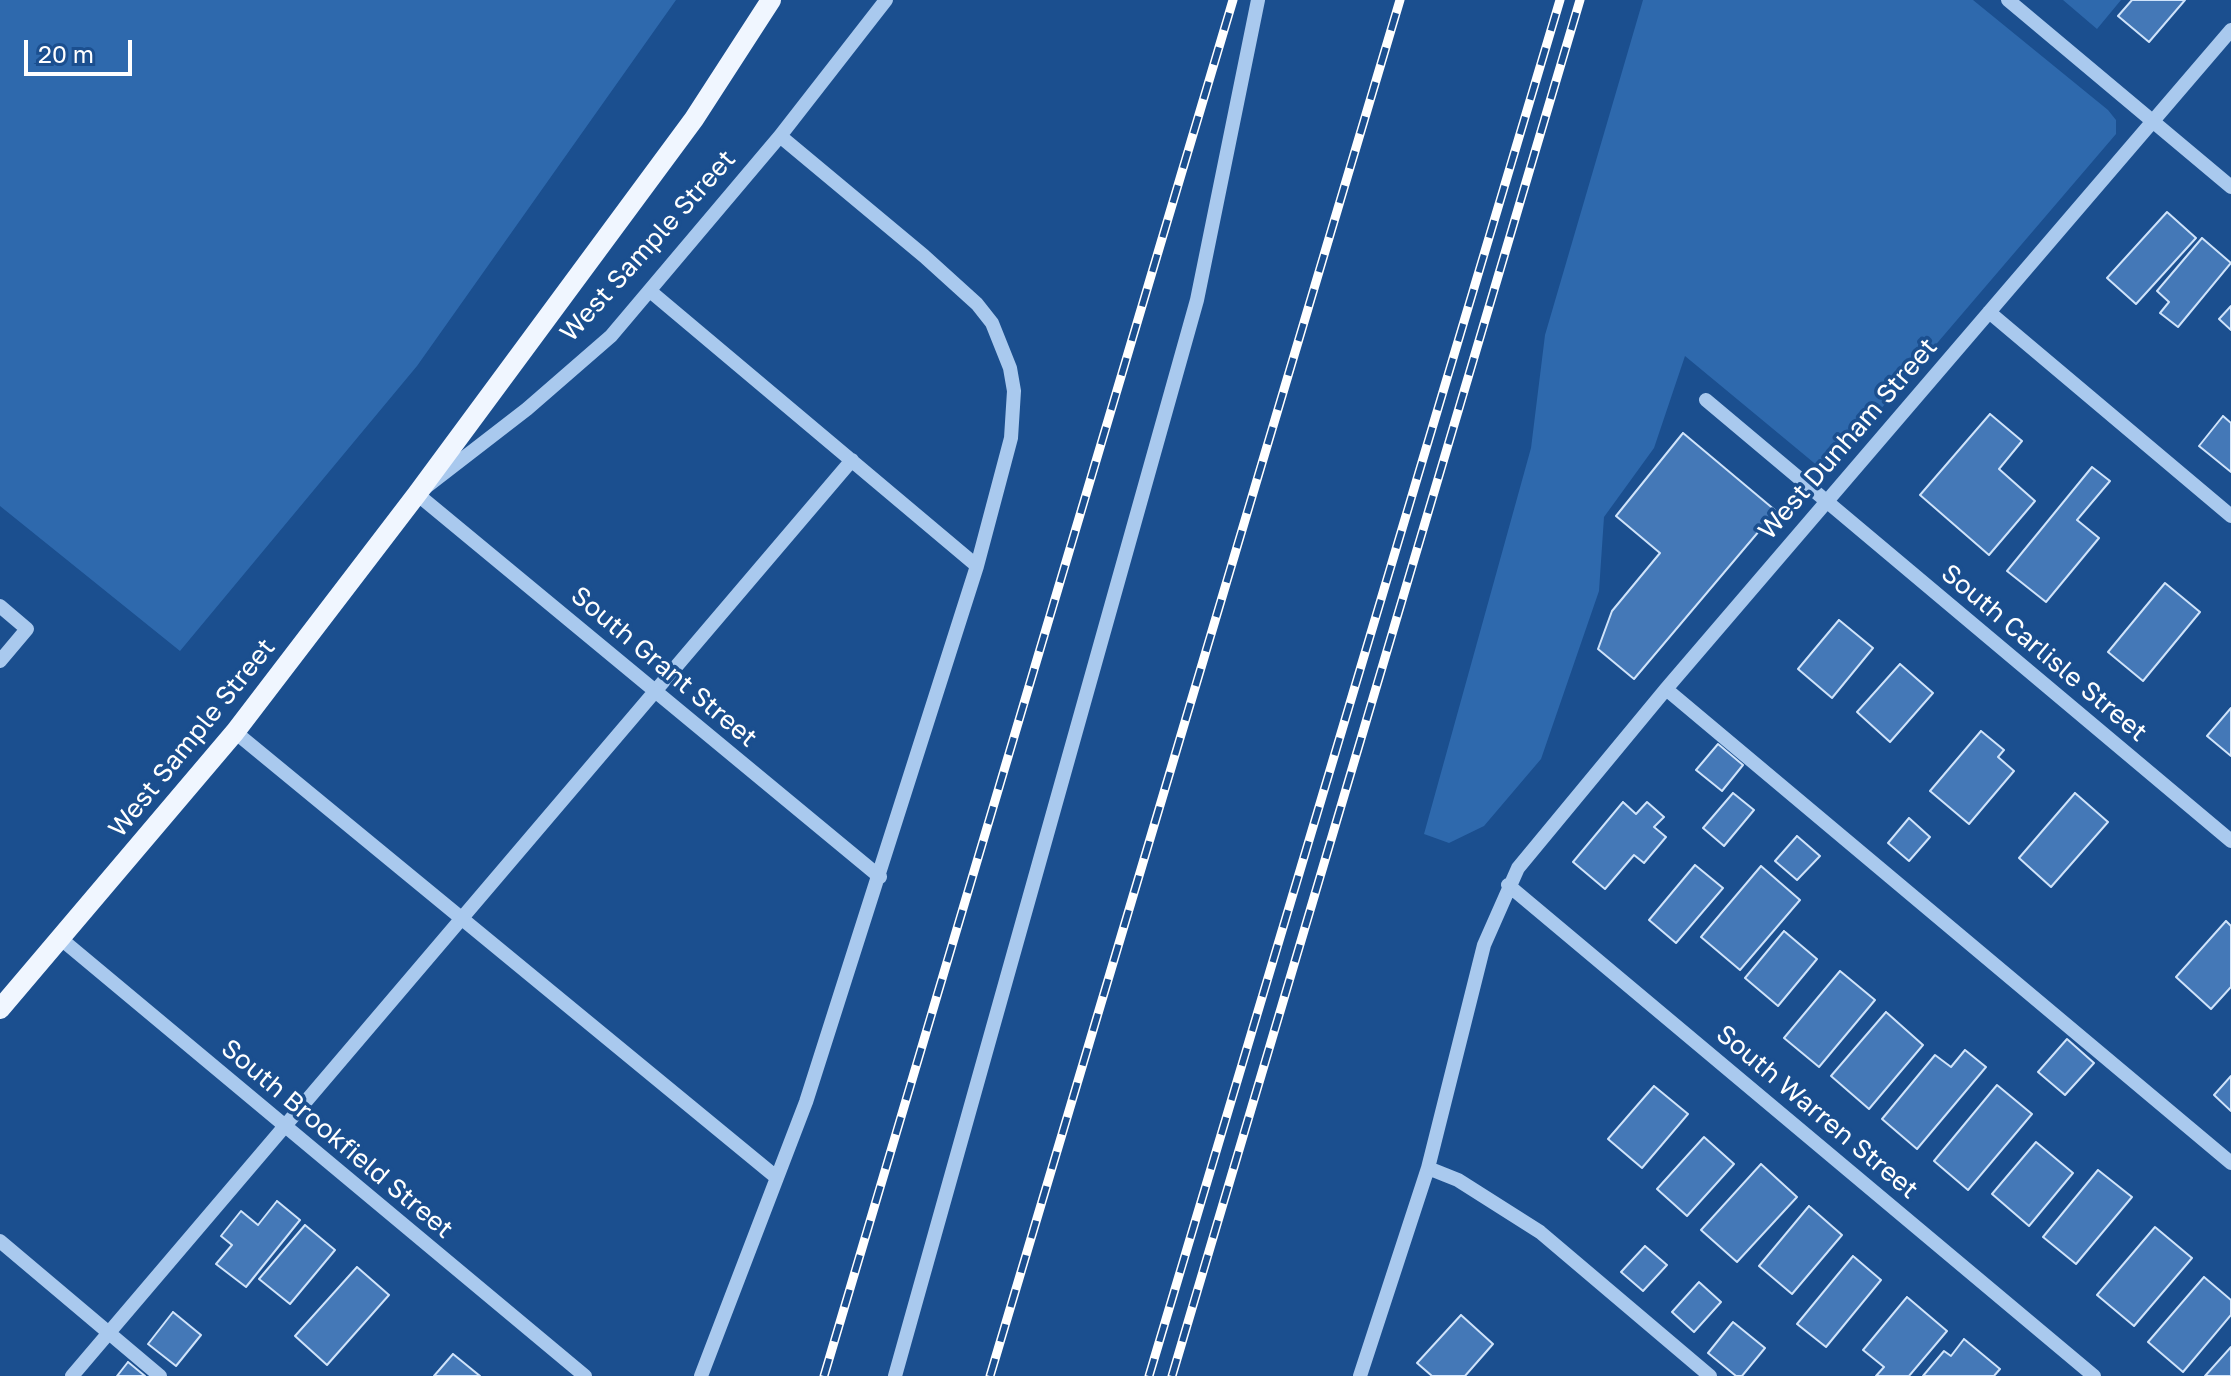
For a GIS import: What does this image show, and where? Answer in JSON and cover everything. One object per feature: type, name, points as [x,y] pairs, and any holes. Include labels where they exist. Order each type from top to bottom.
[{"type":"main road","name":"West Sample Street","points":[[0,1009],[235,732],[417,494],[676,143],[771,0]]},
{"type":"street","name":"West Sample Street","points":[[417,494],[611,336],[780,136],[886,0]]},
{"type":"street","points":[[895,1376],[1197,300],[1258,0]]},
{"type":"street","points":[[2008,0],[2231,187]]},
{"type":"street","name":"West Dunham Street","points":[[1360,1376],[1428,1168],[1484,945],[1508,885],[1539,838],[2231,30]]},
{"type":"street","points":[[701,1376],[806,1102],[880,877],[977,566],[1011,438],[1014,391],[1003,344],[977,304],[780,136]]},
{"type":"street","points":[[650,291],[977,566]]},
{"type":"street","points":[[1989,312],[2231,516]]},
{"type":"street","name":"South Carlisle Street","points":[[1706,400],[2231,841]]},
{"type":"street","points":[[72,1376],[852,460]]},
{"type":"street","name":"South Grant Street","points":[[417,494],[880,877]]},
{"type":"street","points":[[0,606],[27,629],[0,661]]},
{"type":"street","points":[[1666,689],[2231,1163]]},
{"type":"street","points":[[235,732],[776,1177]]},
{"type":"street","name":"South Warren Street","points":[[1508,885],[2094,1376]]},
{"type":"street","name":"South Brookfield Street","points":[[60,938],[585,1376]]},
{"type":"street","points":[[1428,1168],[1458,1180],[1540,1232],[1710,1376]]},
{"type":"street","points":[[0,1241],[160,1376]]},
{"type":"shaded area","points":[[0,0],[676,0],[417,366],[180,651],[0,506]]},
{"type":"shaded area","points":[[1643,0],[1973,0],[2108,110],[2116,120],[2116,134],[1832,466],[1819,467],[1685,356],[1654,448],[1604,517],[1599,591],[1541,759],[1484,826],[1449,843],[1424,834],[1531,448],[1545,335]]},
{"type":"shaded area","points":[[2063,0],[2121,0],[2097,29]]},
{"type":"building","points":[[2132,0],[2185,0],[2149,42],[2118,16]]},
{"type":"building","points":[[2167,212],[2196,238],[2136,304],[2107,278]]},
{"type":"building","points":[[2202,238],[2231,263],[2178,327],[2160,313],[2169,302],[2157,291]]},
{"type":"building","points":[[2231,306],[2231,330],[2219,319]]},
{"type":"building","points":[[1990,414],[2022,441],[1999,469],[2035,501],[1989,555],[1920,495]]},
{"type":"building","points":[[2223,416],[2231,423],[2231,472],[2199,446]]},
{"type":"building","points":[[1683,433],[1776,511],[1634,679],[1598,649],[1612,611],[1660,553],[1616,516]]},
{"type":"building","points":[[2092,467],[2110,481],[2077,520],[2099,538],[2046,602],[2007,571]]},
{"type":"building","points":[[2165,583],[2200,612],[2143,681],[2108,652]]},
{"type":"building","points":[[1839,620],[1873,648],[1832,698],[1798,669]]},
{"type":"building","points":[[1900,664],[1933,693],[1890,742],[1857,712]]},
{"type":"building","points":[[2231,708],[2231,756],[2207,736]]},
{"type":"building","points":[[1981,731],[2004,750],[1998,757],[2014,771],[1969,824],[1930,791]]},
{"type":"building","points":[[1718,744],[1743,765],[1722,791],[1696,770]]},
{"type":"building","points":[[1733,793],[1754,810],[1724,846],[1703,828]]},
{"type":"building","points":[[2075,793],[2108,822],[2051,887],[2019,858]]},
{"type":"building","points":[[1623,802],[1636,814],[1647,802],[1664,817],[1654,827],[1666,837],[1644,863],[1634,855],[1605,889],[1573,862]]},
{"type":"building","points":[[1909,818],[1930,837],[1909,861],[1888,843]]},
{"type":"building","points":[[1797,836],[1820,856],[1797,880],[1775,861]]},
{"type":"building","points":[[1695,865],[1723,888],[1676,943],[1649,920]]},
{"type":"building","points":[[1761,866],[1800,900],[1740,970],[1701,937]]},
{"type":"building","points":[[2226,921],[2231,926],[2231,987],[2211,1009],[2176,977]]},
{"type":"building","points":[[1784,931],[1817,959],[1778,1006],[1745,978]]},
{"type":"building","points":[[1840,971],[1875,1000],[1819,1067],[1784,1038]]},
{"type":"building","points":[[1886,1012],[1923,1045],[1869,1109],[1831,1076]]},
{"type":"building","points":[[2067,1039],[2094,1063],[2065,1095],[2038,1072]]},
{"type":"building","points":[[1965,1050],[1986,1067],[1917,1149],[1882,1119],[1935,1055],[1951,1067]]},
{"type":"building","points":[[2231,1076],[2231,1111],[2214,1095]]},
{"type":"building","points":[[1997,1085],[2032,1114],[1968,1190],[1934,1161]]},
{"type":"building","points":[[1654,1086],[1688,1114],[1642,1168],[1608,1139]]},
{"type":"building","points":[[1704,1137],[1734,1164],[1687,1216],[1657,1189]]},
{"type":"building","points":[[2036,1142],[2073,1173],[2029,1226],[1992,1194]]},
{"type":"building","points":[[1761,1164],[1797,1197],[1737,1262],[1701,1230]]},
{"type":"building","points":[[2098,1170],[2132,1197],[2076,1264],[2043,1237]]},
{"type":"building","points":[[277,1201],[300,1220],[246,1287],[216,1264],[232,1245],[221,1236],[241,1211],[258,1225]]},
{"type":"building","points":[[1809,1206],[1842,1235],[1792,1294],[1759,1266]]},
{"type":"building","points":[[305,1225],[335,1250],[290,1304],[259,1279]]},
{"type":"building","points":[[2155,1227],[2192,1258],[2134,1326],[2097,1295]]},
{"type":"building","points":[[1645,1246],[1667,1265],[1643,1291],[1621,1272]]},
{"type":"building","points":[[1853,1256],[1881,1280],[1826,1347],[1797,1324]]},
{"type":"building","points":[[357,1267],[389,1295],[327,1365],[295,1336]]},
{"type":"building","points":[[2204,1277],[2231,1300],[2231,1315],[2183,1372],[2148,1342]]},
{"type":"building","points":[[1699,1282],[1721,1302],[1694,1332],[1672,1312]]},
{"type":"building","points":[[1907,1297],[1947,1331],[1909,1376],[1876,1376],[1884,1367],[1863,1350]]},
{"type":"building","points":[[173,1312],[201,1335],[176,1366],[148,1344]]},
{"type":"building","points":[[1461,1315],[1493,1344],[1465,1376],[1432,1376],[1417,1363]]},
{"type":"building","points":[[1733,1322],[1765,1348],[1742,1376],[1736,1376],[1708,1353]]},
{"type":"building","points":[[1964,1339],[2000,1369],[1994,1376],[1923,1376],[1944,1351],[1951,1356]]},
{"type":"building","points":[[2231,1347],[2231,1376],[2205,1376]]},
{"type":"building","points":[[453,1354],[480,1376],[434,1376]]},
{"type":"building","points":[[128,1362],[145,1376],[117,1376]]},
{"type":"railway","points":[[824,1376],[1233,0]]},
{"type":"railway","points":[[990,1376],[1400,0]]},
{"type":"railway","points":[[1149,1376],[1560,0]]},
{"type":"railway","points":[[1172,1376],[1580,0]]}]
